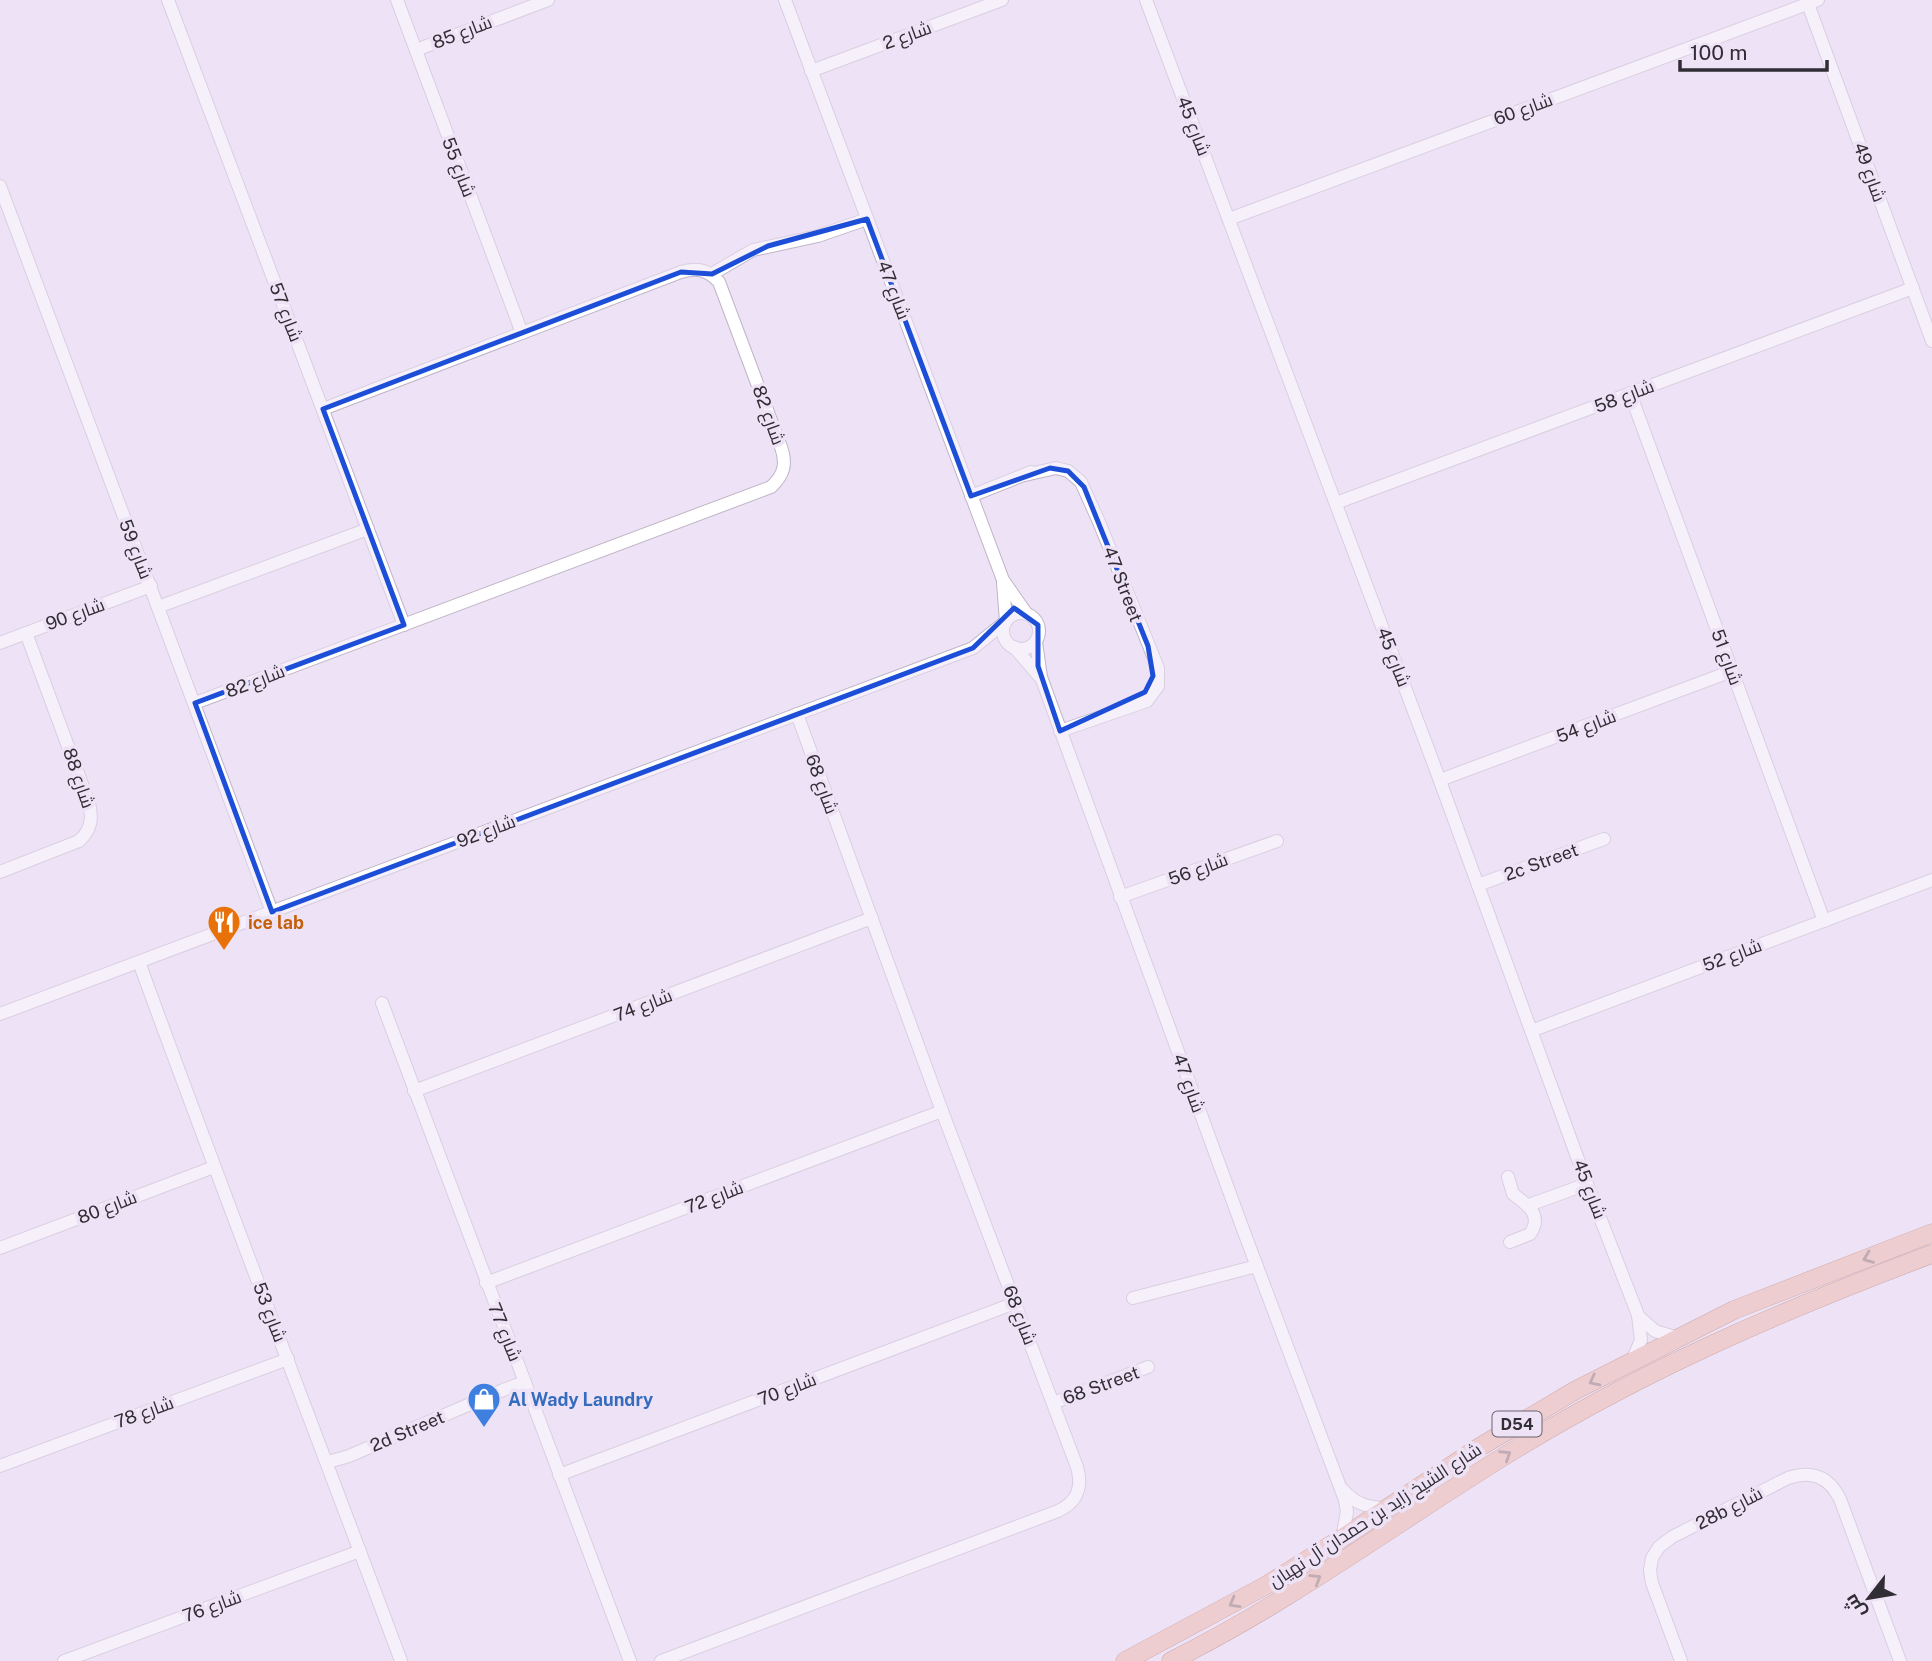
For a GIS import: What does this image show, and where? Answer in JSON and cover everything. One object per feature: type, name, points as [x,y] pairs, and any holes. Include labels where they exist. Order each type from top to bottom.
[{"type":"main road","name":"شارع الشيخ زايد بن حمدان آل نهيان","points":[[1125,1661],[1243,1598],[1342,1538],[1526,1419],[1631,1362],[1734,1310],[1932,1233]]},
{"type":"main road","name":"شارع الشيخ زايد بن حمدان آل نهيان","points":[[1171,1661],[1236,1627],[1320,1577],[1518,1448],[1589,1406],[1678,1359],[1763,1321],[1932,1254]]},
{"type":"main road","points":[[1763,1321],[1760,1314],[1766,1306],[1805,1288],[1826,1274]]},
{"type":"main road","points":[[1678,1359],[1735,1324],[1738,1315],[1734,1310]]},
{"type":"street","name":"شارع 57","points":[[168,0],[404,625]]},
{"type":"street","name":"شارع 55","points":[[397,0],[522,333]]},
{"type":"street","name":"شارع 85","points":[[416,50],[548,0]]},
{"type":"street","name":"شارع 47","points":[[785,0],[1003,579],[1026,613]]},
{"type":"street","name":"شارع 2","points":[[811,71],[1002,0]]},
{"type":"street","name":"شارع 45","points":[[1146,0],[1638,1315],[1641,1339],[1631,1362]]},
{"type":"street","name":"شارع 60","points":[[1229,219],[1813,2]]},
{"type":"street","name":"شارع 49","points":[[1813,2],[1932,341]]},
{"type":"street","name":"شارع 59","points":[[0,186],[272,912]]},
{"type":"street","points":[[323,409],[692,269],[712,274],[753,250],[818,236],[867,219]]},
{"type":"street","name":"شارع 82","points":[[195,704],[771,487],[784,469],[785,458],[723,292],[712,274]]},
{"type":"street","name":"شارع 58","points":[[1336,503],[1913,288]]},
{"type":"street","name":"شارع 51","points":[[1630,393],[1825,921]]},
{"type":"street","name":"47 Street","points":[[971,496],[1051,468],[1073,474],[1084,487],[1148,646],[1153,670],[1149,687],[1141,697],[1060,731]]},
{"type":"street","points":[[159,607],[368,529]]},
{"type":"street","name":"شارع 47","points":[[1003,579],[1006,622]]},
{"type":"street","name":"شارع 90","points":[[0,643],[150,586]]},
{"type":"street","points":[[1026,613],[1036,620],[1039,637],[1026,649],[1013,647],[1004,636],[1006,622],[1015,614],[1026,613]]},
{"type":"street","name":"شارع 92","points":[[0,1014],[972,648],[1006,622]]},
{"type":"street","name":"شارع 88","points":[[0,872],[79,841],[87,834],[91,824],[89,803],[26,633]]},
{"type":"street","name":"شارع 47","points":[[1036,642],[1041,677],[1060,731],[1340,1487],[1347,1512],[1342,1538]]},
{"type":"street","name":"شارع 47","points":[[1013,647],[1041,677]]},
{"type":"street","name":"شارع 92","points":[[972,648],[1013,647]]},
{"type":"street","name":"شارع 54","points":[[1440,780],[1732,671]]},
{"type":"street","name":"شارع 68","points":[[662,1661],[1068,1506],[1080,1489],[1080,1478],[1053,1402],[942,1111],[797,714]]},
{"type":"street","name":"2c Street","points":[[1478,885],[1604,839]]},
{"type":"street","name":"شارع 56","points":[[1120,897],[1277,841]]},
{"type":"street","name":"شارع 52","points":[[1531,1031],[1932,880]]},
{"type":"street","name":"شارع 74","points":[[414,1091],[872,918]]},
{"type":"street","name":"شارع 53","points":[[139,962],[401,1661]]},
{"type":"street","name":"شارع 77","points":[[382,1003],[629,1661]]},
{"type":"street","name":"شارع 72","points":[[486,1283],[942,1111]]},
{"type":"street","name":"شارع 80","points":[[0,1248],[214,1167]]},
{"type":"street","points":[[1508,1177],[1513,1194],[1529,1205],[1535,1216],[1533,1229],[1524,1238],[1510,1242]]},
{"type":"street","points":[[1529,1205],[1587,1184]]},
{"type":"street","points":[[1133,1298],[1257,1266]]},
{"type":"street","name":"شارع 70","points":[[559,1475],[1015,1303]]},
{"type":"street","points":[[1638,1315],[1656,1331],[1678,1338]]},
{"type":"street","name":"شارع 78","points":[[0,1466],[288,1359]]},
{"type":"street","name":"68 Street","points":[[1053,1402],[1148,1367]]},
{"type":"street","name":"2d Street","points":[[328,1462],[526,1382]]},
{"type":"street","name":"28b شارع","points":[[1681,1661],[1652,1583],[1650,1564],[1659,1547],[1684,1531],[1788,1478],[1807,1474],[1821,1476],[1832,1486],[1840,1499],[1900,1661]]},
{"type":"street","points":[[1340,1487],[1360,1504],[1373,1508],[1387,1507]]},
{"type":"street","name":"شارع 76","points":[[64,1661],[360,1552]]},
{"type":"highlighted area","points":[[867,219],[971,496],[1050,468],[1068,471],[1084,487],[1148,646],[1153,676],[1145,692],[1060,731],[1038,666],[1038,625],[1014,608],[973,648],[272,912],[195,703],[404,625],[323,409],[681,272],[712,274],[768,246]]},
{"type":"place","name":"ice lab","points":[[224,952]]},
{"type":"place","name":"Al Wady Laundry","points":[[484,1429]]}]
